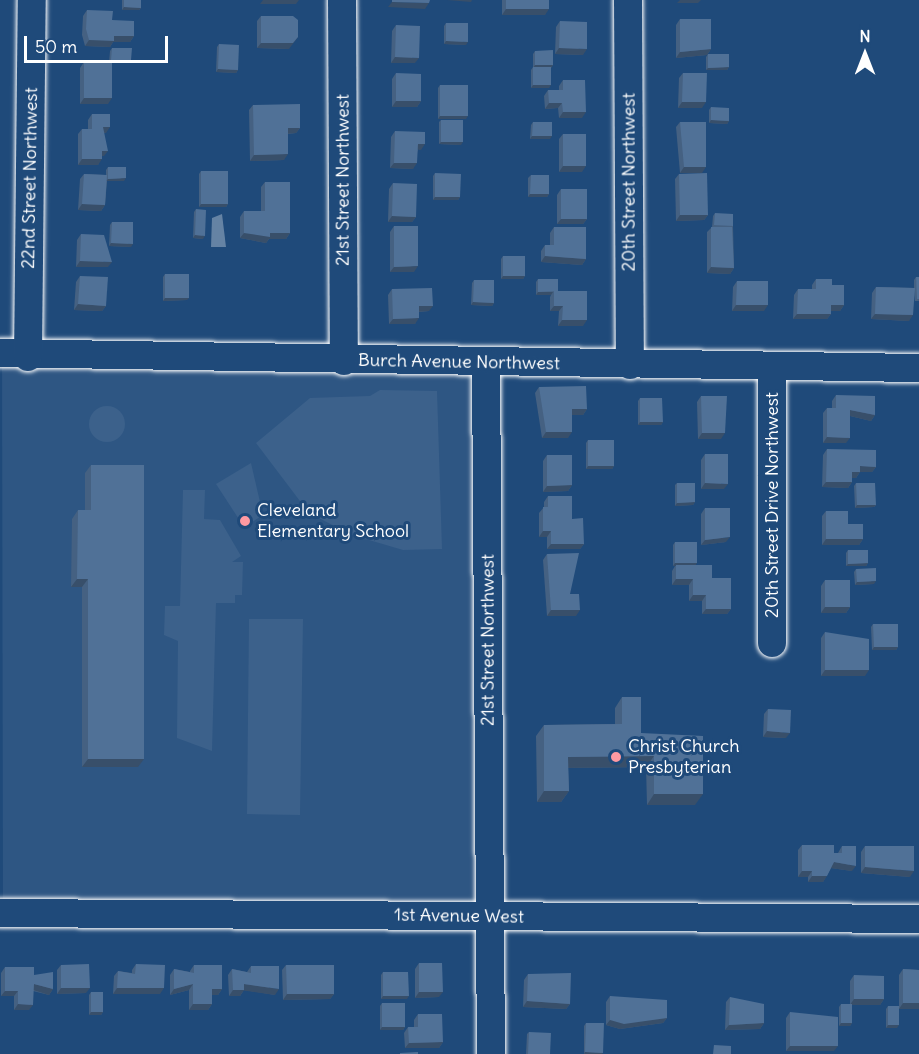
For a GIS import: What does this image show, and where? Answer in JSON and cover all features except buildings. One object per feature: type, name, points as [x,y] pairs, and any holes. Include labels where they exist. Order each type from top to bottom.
[{"type":"street","name":"22nd Street Northwest","points":[[28,357],[32,0]]},
{"type":"street","name":"21st Street Northwest","points":[[342,0],[344,361]]},
{"type":"street","name":"20th Street Northwest","points":[[628,0],[630,364]]},
{"type":"street","name":"Burch Avenue Northwest","points":[[0,353],[28,357],[919,368]]},
{"type":"street","name":"21st Street Northwest","points":[[486,363],[491,1054]]},
{"type":"street","name":"20th Street Drive Northwest","points":[[771,366],[772,643]]},
{"type":"street","name":"1st Avenue West","points":[[0,913],[919,919]]},
{"type":"shaded area","points":[[222,214],[226,247],[211,247],[212,218]]},
{"type":"shaded area","name":"Cleveland Elementary School","points":[[2,353],[486,363],[490,917],[3,913]]},
{"type":"shaded area","points":[[380,390],[437,391],[442,549],[403,550],[352,535],[309,513],[256,443],[310,398],[370,396]]},
{"type":"shaded area","points":[[107,406],[120,411],[125,424],[120,437],[107,442],[94,437],[89,424],[94,411]]},
{"type":"shaded area","points":[[251,463],[263,515],[244,527],[216,484]]},
{"type":"shaded area","points":[[183,490],[205,490],[204,519],[220,520],[241,556],[232,562],[243,562],[242,595],[235,595],[235,603],[216,603],[212,751],[177,738],[178,641],[164,635],[165,606],[180,606]]},
{"type":"shaded area","points":[[249,619],[303,619],[300,815],[247,814]]},
{"type":"place","name":"Cleveland Elementary School","points":[[245,521]]},
{"type":"place","name":"Christ Church Presbyterian","points":[[616,757]]}]
